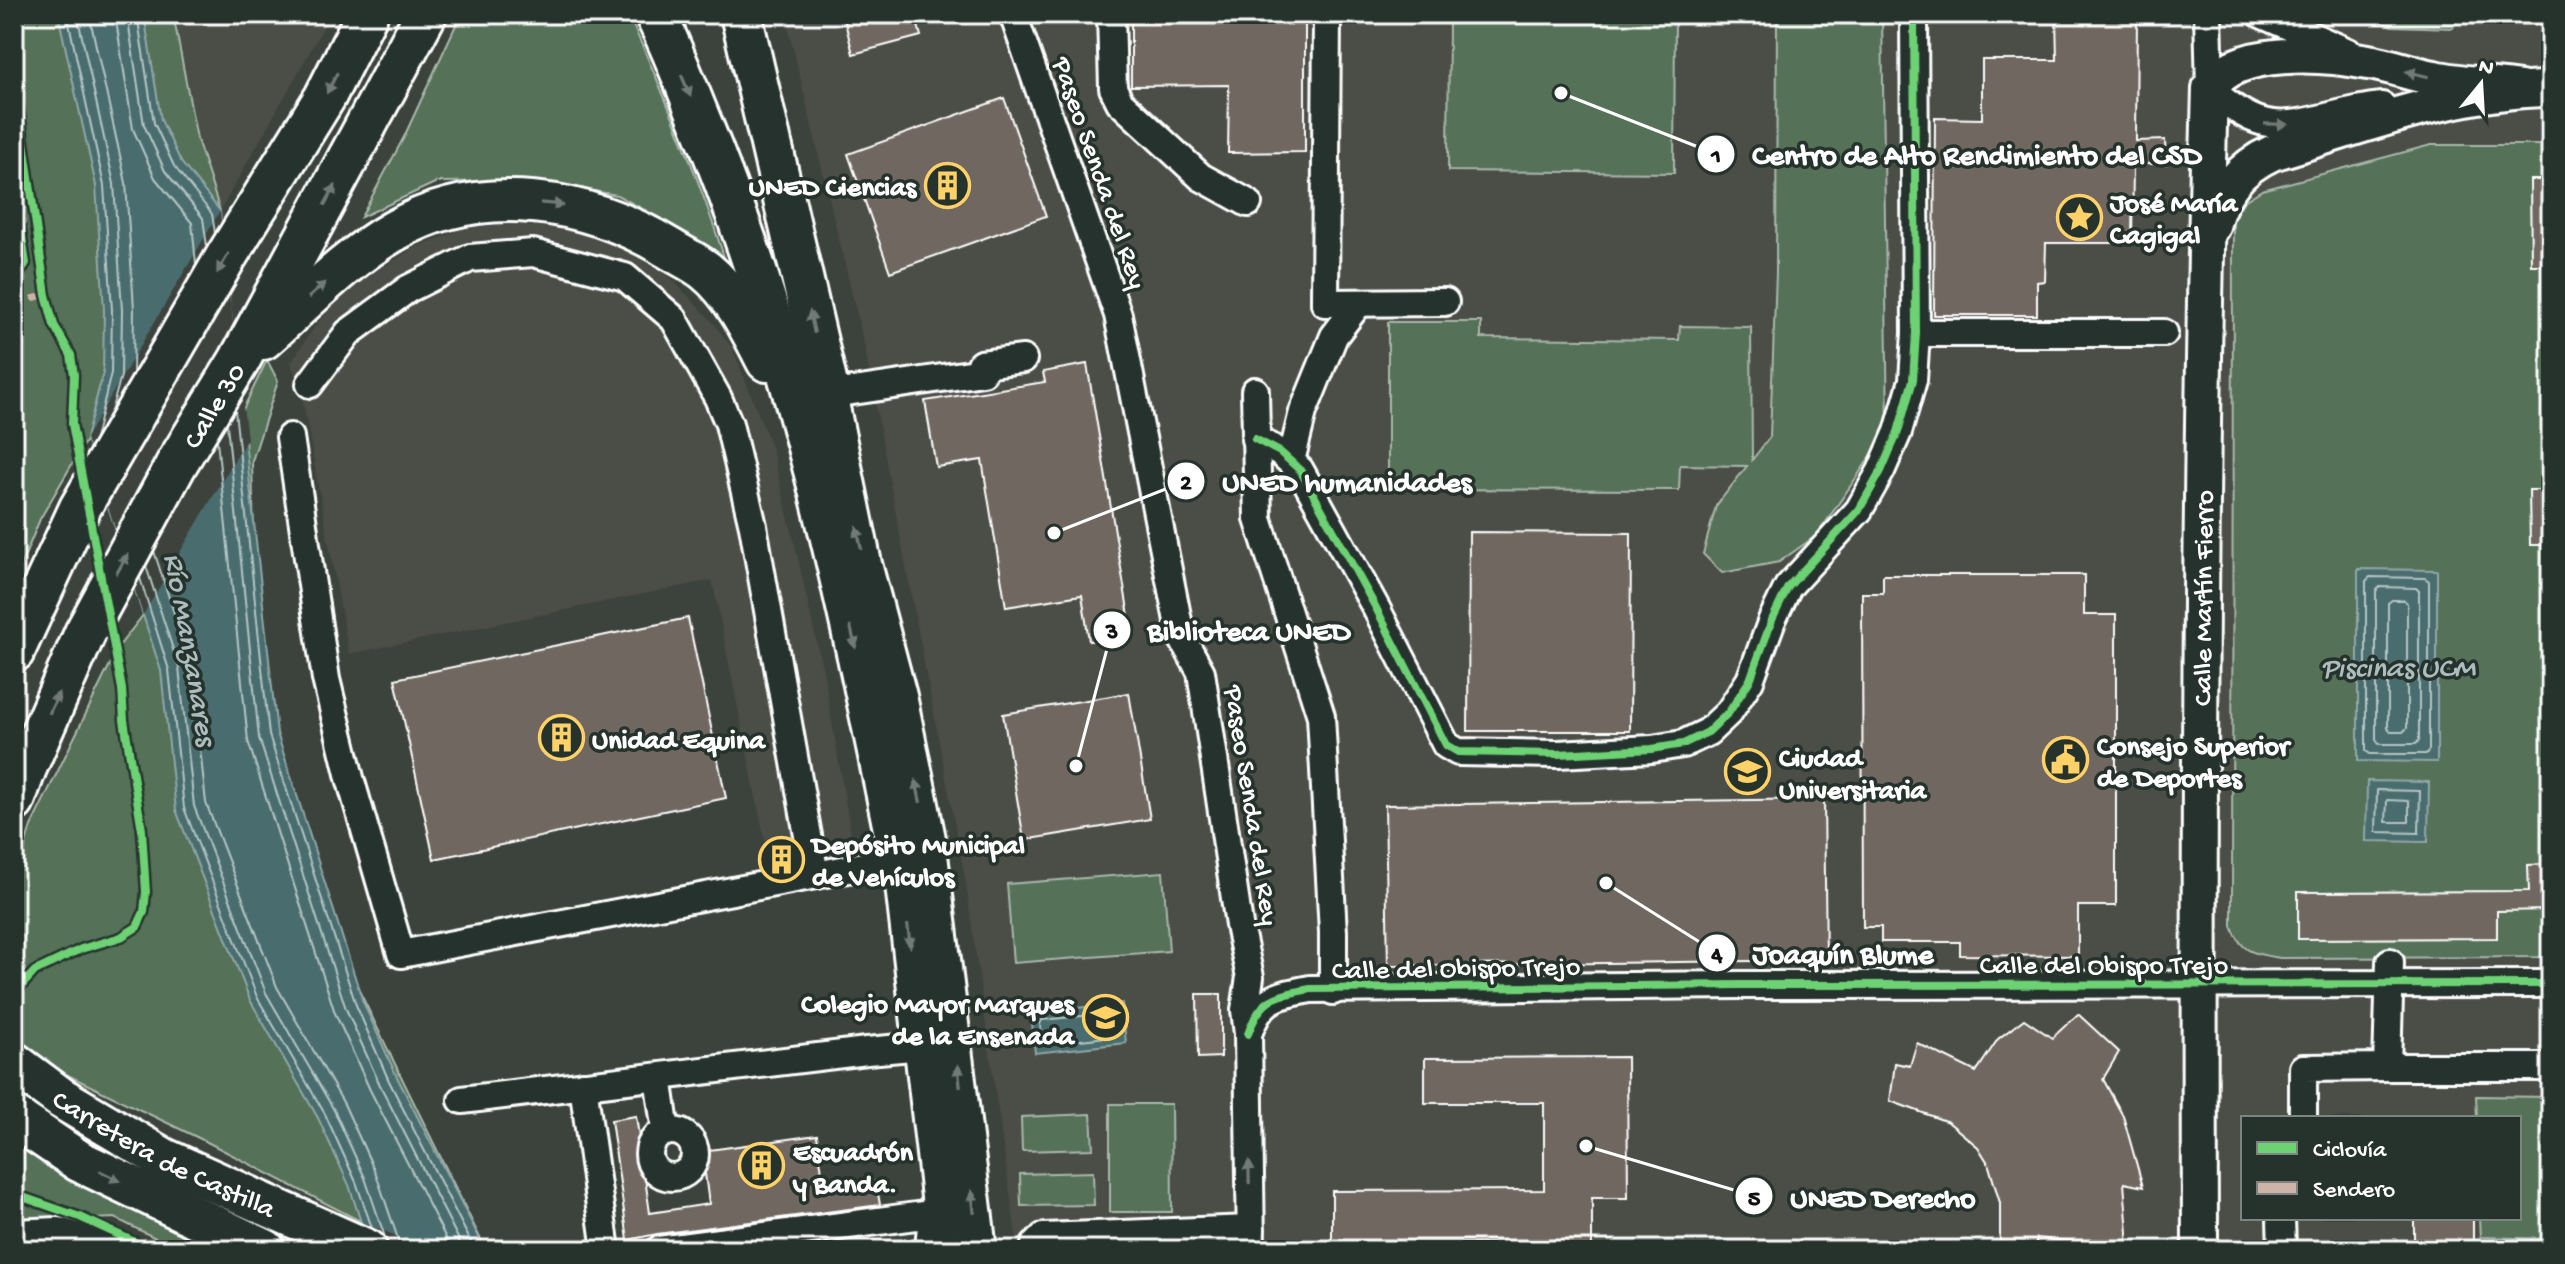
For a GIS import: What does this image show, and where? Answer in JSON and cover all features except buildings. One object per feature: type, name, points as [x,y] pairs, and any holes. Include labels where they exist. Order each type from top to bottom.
[{"type":"highway","points":[[14,651],[80,508],[133,414],[325,97],[367,14]]},
{"type":"highway","name":"Calle 30","points":[[14,801],[85,633],[177,463],[239,361],[426,14]]},
{"type":"highway","points":[[655,14],[734,203],[784,353],[871,713],[900,859]]},
{"type":"highway","points":[[741,14],[830,398]]},
{"type":"highway","points":[[239,361],[347,263],[395,231],[442,210],[499,200],[565,205],[636,228],[707,271],[745,318],[775,377],[829,533]]},
{"type":"highway","name":"Carretera de Castilla","points":[[14,1063],[61,1098],[164,1159],[367,1250]]},
{"type":"highway","name":"Carretera de Castilla","points":[[28,1127],[79,1161],[265,1250]]},
{"type":"highway","points":[[14,1240],[58,1238],[98,1250]]},
{"type":"main road","points":[[2210,88],[2216,78],[2228,71],[2272,57],[2314,56],[2370,62],[2436,79],[2536,89]]},
{"type":"main road","name":"Calle Martín Fierro","points":[[2200,1250],[2205,253],[2210,88]]},
{"type":"main road","points":[[2205,253],[2214,216],[2238,175],[2253,162],[2272,153],[2435,103],[2536,89]]},
{"type":"main road","points":[[830,398],[864,564],[899,696],[928,839],[979,1250]]},
{"type":"main road","points":[[900,859],[923,1046],[940,1238]]},
{"type":"street","name":"Paseo Senda del Rey","points":[[1013,14],[1118,315],[1181,636],[1201,672],[1239,925],[1250,977],[1245,1010],[1251,1240]]},
{"type":"street","points":[[1111,14],[1113,88],[1120,102],[1201,177],[1248,203]]},
{"type":"street","points":[[1327,14],[1325,303],[1445,302]]},
{"type":"street","points":[[1255,439],[1280,452],[1300,470],[1446,745],[1458,752],[1558,754],[1652,749],[1683,744],[1708,732],[1729,712],[1750,680],[1788,587],[1859,510],[1898,432],[1913,380],[1916,333],[1914,14]]},
{"type":"street","points":[[2208,14],[2210,88],[2247,118],[2273,126],[2363,108],[2435,103]]},
{"type":"street","points":[[2261,14],[2370,62]]},
{"type":"street","points":[[310,384],[348,333],[408,289],[470,258],[533,253],[625,277],[674,319],[729,424],[753,526],[815,875]]},
{"type":"street","points":[[1291,461],[1303,412],[1334,336],[1359,303]]},
{"type":"street","points":[[1916,333],[2164,333]]},
{"type":"street","points":[[830,398],[839,393],[983,372],[981,364],[1023,359]]},
{"type":"street","points":[[1255,391],[1258,519],[1321,716],[1333,932],[1321,990]]},
{"type":"street","points":[[290,437],[326,679],[350,778],[401,954],[900,859]]},
{"type":"street","name":"Calle del Obispo Trejo","points":[[1247,960],[1270,978],[1321,990]]},
{"type":"street","points":[[2387,1067],[2390,973]]},
{"type":"street","name":"Calle del Obispo Trejo","points":[[1248,1034],[1263,1004],[1277,995],[1321,990],[1741,985],[2199,985],[2390,973],[2551,984]]},
{"type":"street","points":[[462,1100],[923,1046]]},
{"type":"street","points":[[2303,1116],[2303,1068],[2551,1067]]},
{"type":"street","points":[[658,1077],[666,1132]]},
{"type":"street","points":[[583,1085],[606,1250]]},
{"type":"street","points":[[2281,1220],[2282,1250]]},
{"type":"street","points":[[1035,1250],[1035,1245],[1043,1237],[1251,1240]]},
{"type":"street","points":[[659,1250],[940,1238]]},
{"type":"shaded area","points":[[173,14],[331,14],[220,211],[197,139]]},
{"type":"shaded area","name":"Ciudad Universitaria","points":[[785,14],[2551,14],[2551,1250],[1018,1250],[965,878],[864,344]]},
{"type":"shaded area","points":[[509,224],[581,230],[632,250],[666,273],[711,320],[733,349],[772,449],[825,680],[854,853],[771,871],[712,580],[349,654],[301,391],[291,363],[334,304],[367,277],[416,247],[465,228]]},
{"type":"green space","points":[[14,14],[173,14],[197,139],[220,211],[40,519],[14,582]]},
{"type":"green space","points":[[461,14],[628,14],[681,137],[726,263],[689,234],[617,195],[535,181],[437,182],[361,217],[404,137]]},
{"type":"green space","points":[[1449,14],[1675,14],[1674,173],[1448,171]]},
{"type":"green space","points":[[1777,14],[1882,14],[1888,431],[1817,535],[1779,562],[1722,573],[1703,554],[1716,506],[1747,466],[1680,465],[1679,490],[1388,489],[1388,322],[1481,322],[1481,338],[1679,340],[1680,326],[1751,327],[1752,460],[1770,437],[1776,272]]},
{"type":"green space","points":[[2351,14],[2459,14],[2453,28],[2392,26]]},
{"type":"green space","points":[[2488,14],[2551,14],[2551,24],[2489,24],[2484,22]]},
{"type":"green space","points":[[2431,145],[2551,145],[2551,957],[2280,958],[2263,955],[2244,947],[2232,926],[2233,218],[2244,201],[2262,190]]},
{"type":"green space","points":[[267,360],[278,381],[252,461],[255,577],[272,748],[351,974],[486,1250],[431,1250],[362,1222],[209,1143],[51,1067],[14,1037],[14,884],[31,826],[119,646],[143,615]]},
{"type":"green space","points":[[1163,872],[1169,951],[1013,963],[1007,884]]},
{"type":"green space","points":[[2476,1096],[2551,1097],[2551,1239],[2480,1237],[2479,1220],[2521,1220],[2521,1116],[2477,1116]]},
{"type":"green space","points":[[1110,1104],[1171,1104],[1172,1212],[1110,1212]]},
{"type":"green space","points":[[1091,1114],[1093,1149],[1022,1151],[1021,1117]]},
{"type":"green space","points":[[14,1141],[239,1250],[180,1250],[115,1218],[20,1222],[14,1225]]},
{"type":"green space","points":[[1093,1172],[1094,1205],[1021,1206],[1020,1174]]},
{"type":"water","name":"Río Manzanares","points":[[58,14],[144,14],[161,120],[181,162],[220,211],[277,733],[363,1002],[483,1250],[370,1250],[349,1185],[318,1118],[250,1000],[176,810],[161,671],[86,438],[103,373],[104,310],[96,186]]},
{"type":"water","name":"Piscinas UCM","points":[[2358,569],[2437,570],[2437,762],[2358,761]]},
{"type":"water","points":[[2367,781],[2429,782],[2428,842],[2366,841]]},
{"type":"water","points":[[1122,1003],[1126,1043],[1035,1053],[1031,1013]]},
{"type":"pier","points":[[220,211],[247,439],[143,615],[86,438]]},
{"type":"pier","points":[[362,1222],[431,1250],[371,1250]]},
{"type":"marked path","points":[[14,303],[46,295]]},
{"type":"cycle path","points":[[1255,439],[1280,452],[1300,470],[1376,608],[1446,745],[1458,752],[1558,754],[1652,749],[1683,744],[1708,732],[1729,712],[1750,680],[1788,587],[1859,510],[1898,432],[1913,380],[1916,333],[1914,14]]},
{"type":"cycle path","points":[[14,73],[46,295],[54,325],[71,355],[74,375],[72,424],[122,689],[142,830],[146,892],[144,912],[137,927],[121,937],[81,949],[35,971],[14,994]]},
{"type":"cycle path","points":[[14,186],[26,263],[14,283]]},
{"type":"cycle path","points":[[1248,1034],[1264,1005],[1278,997],[1310,989],[2551,984]]},
{"type":"cycle path","points":[[14,1194],[80,1217],[152,1250]]},
{"type":"place","name":"Centro de Alto Rendimiento del CSD","points":[[1561,93]]},
{"type":"place","name":"UNED Ciencias","points":[[947,185]]},
{"type":"place","name":"José María Cagigal","points":[[2079,217]]},
{"type":"place","name":"UNED humanidades","points":[[1054,533]]},
{"type":"place","name":"Unidad Equina","points":[[561,738]]},
{"type":"place","name":"Consejo Superior de Deportes","points":[[2066,760]]},
{"type":"place","name":"Biblioteca UNED","points":[[1076,766]]},
{"type":"place","name":"Ciudad Universitaria","points":[[1748,772]]},
{"type":"place","name":"Depósito Municipal de Vehículos","points":[[781,859]]},
{"type":"place","name":"Joaquín Blume","points":[[1606,883]]},
{"type":"place","name":"Colegio Mayor Marques de la Ensenada","points":[[1105,1018]]},
{"type":"place","name":"UNED Derecho","points":[[1586,1146]]},
{"type":"place","name":"Escuadrón y Banda.","points":[[762,1166]]}]
